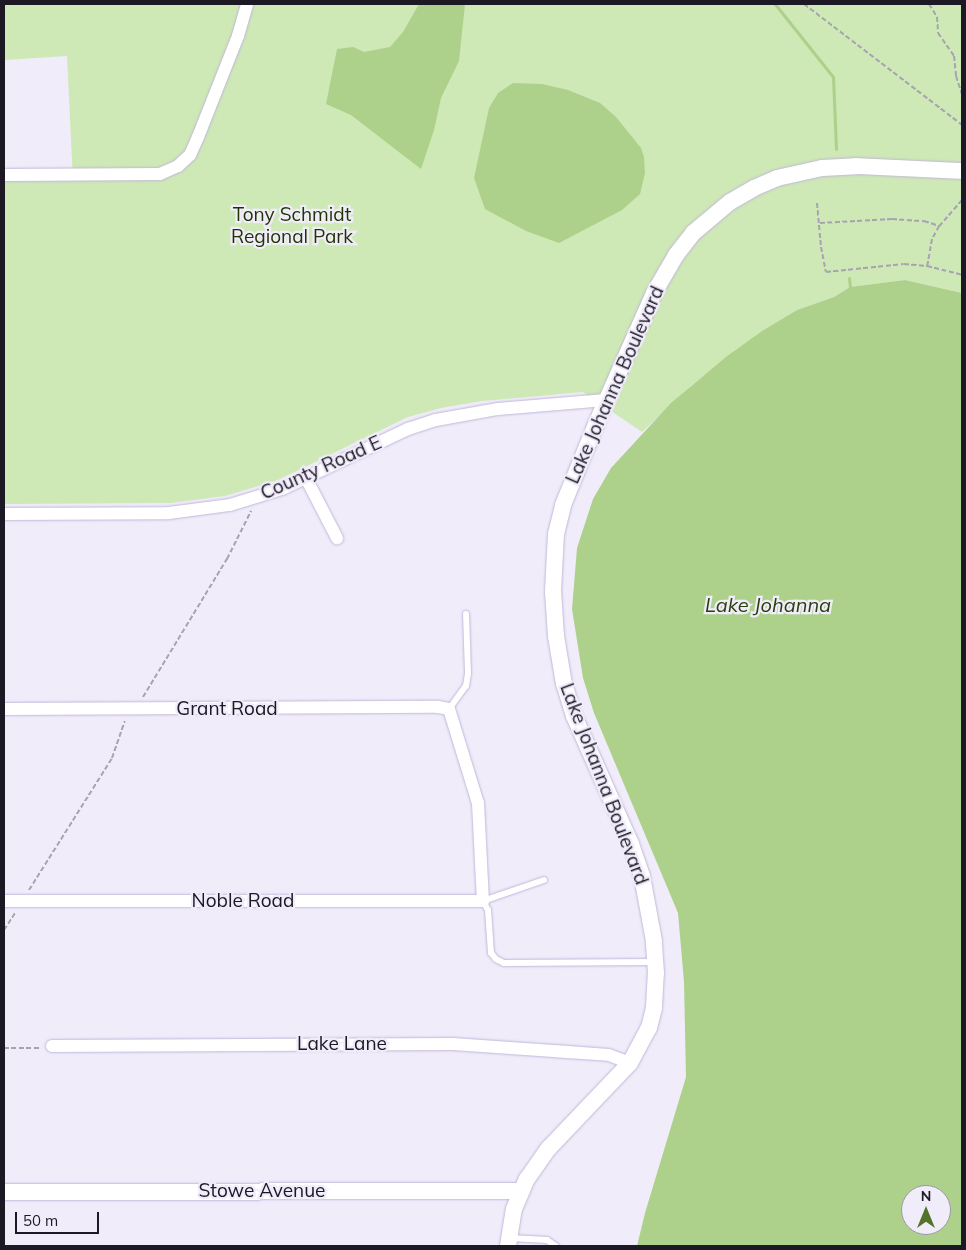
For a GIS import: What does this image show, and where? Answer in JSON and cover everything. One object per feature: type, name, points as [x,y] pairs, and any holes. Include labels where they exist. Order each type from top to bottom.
[{"type":"street","points":[[4,174],[160,174],[178,166],[190,155],[238,36],[247,4]]},
{"type":"street","name":"Lake Johanna Boulevard","points":[[509,1242],[514,1208],[521,1190],[549,1148],[630,1063],[649,1028],[654,1008],[656,962],[650,908],[642,876],[631,844],[574,716],[564,684],[556,629],[553,563],[556,534],[563,505],[606,400],[654,293],[676,255],[693,234],[730,202],[754,188],[777,178],[822,168],[856,166],[962,171]]},
{"type":"street","name":"County Road E","points":[[4,514],[169,513],[205,509],[258,497],[306,478],[408,429],[436,420],[498,409],[606,400]]},
{"type":"street","points":[[306,478],[337,538]]},
{"type":"street","name":"Grant Road","points":[[4,709],[438,706],[449,709]]},
{"type":"street","points":[[449,709],[478,803],[483,901]]},
{"type":"street","name":"Noble Road","points":[[4,901],[483,901]]},
{"type":"street","name":"Lake Lane","points":[[52,1046],[453,1044],[609,1055],[630,1063]]},
{"type":"street","name":"Stowe Avenue","points":[[4,1192],[521,1190]]},
{"type":"lane","points":[[449,709],[466,686],[468,673],[466,614]]},
{"type":"lane","points":[[544,880],[483,901],[488,910],[491,953],[504,963],[656,962]]},
{"type":"lane","points":[[509,1242],[547,1240],[556,1246]]},
{"type":"path","points":[[804,4],[962,125]]},
{"type":"path","points":[[929,4],[936,18],[938,33],[954,56],[956,76],[962,95]]},
{"type":"path","points":[[926,266],[932,239],[939,226],[962,200]]},
{"type":"path","points":[[817,203],[826,272],[904,264],[926,266],[962,275]]},
{"type":"path","points":[[819,223],[892,219],[924,222],[939,226]]},
{"type":"path","points":[[4,1048],[25,1049],[52,1046]]},
{"type":"green space","name":"Tony Schmidt Regional Park","points":[[4,4],[962,4],[962,293],[905,280],[850,287],[834,297],[797,310],[762,331],[692,385],[642,432],[583,392],[482,401],[441,408],[408,417],[278,480],[225,496],[170,503],[4,504],[4,181],[73,181],[67,56],[4,60]]},
{"type":"water","points":[[419,4],[465,4],[459,61],[441,98],[434,130],[421,169],[351,115],[326,104],[337,49],[353,47],[364,52],[390,47],[403,32]]},
{"type":"water","points":[[513,83],[542,84],[568,90],[600,103],[616,117],[641,148],[644,157],[645,173],[640,194],[622,210],[559,243],[526,231],[485,209],[474,178],[489,108],[498,93]]},
{"type":"water","name":"Lake Johanna","points":[[905,280],[962,293],[962,1246],[637,1246],[645,1213],[686,1077],[684,982],[678,913],[594,713],[583,678],[572,609],[577,548],[593,499],[611,468],[671,403],[726,357],[762,331],[797,310],[834,297],[850,287]]},
{"type":"waterway","points":[[775,4],[833,77],[836,149]]},
{"type":"waterway","points":[[849,278],[850,287]]}]
